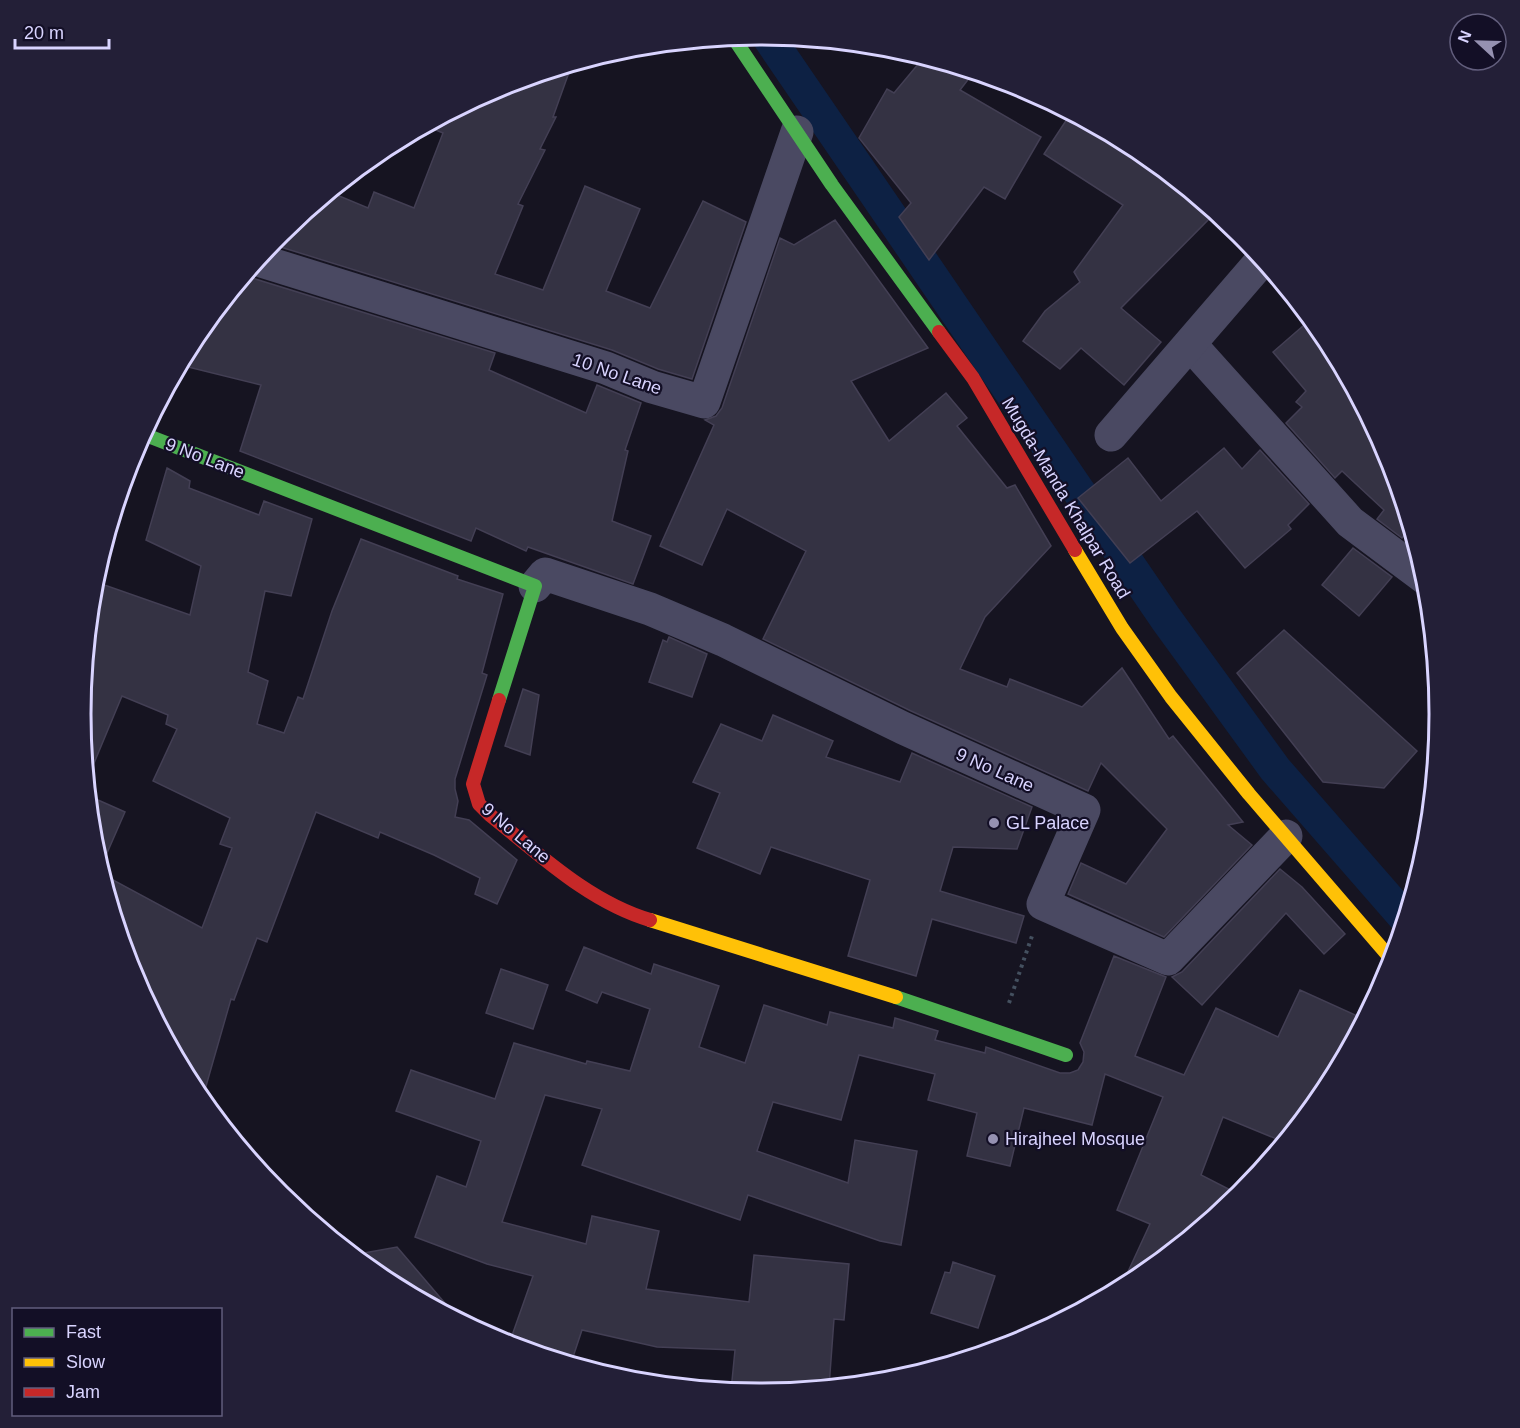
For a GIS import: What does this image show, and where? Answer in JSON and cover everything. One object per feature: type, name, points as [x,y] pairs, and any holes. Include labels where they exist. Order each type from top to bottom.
[{"type":"street","name":"Mugda-Manda Khalpar Road","points":[[740,45],[832,185],[973,378],[1128,636],[1171,697],[1385,952]]},
{"type":"street","name":"10 No Lane","points":[[267,263],[595,365],[652,387],[704,402],[797,132]]},
{"type":"street","points":[[1111,435],[1257,266]]},
{"type":"street","points":[[1190,344],[1350,522],[1413,569]]},
{"type":"street","name":"9 No Lane","points":[[151,437],[536,586]]},
{"type":"street","name":"9 No Lane","points":[[1043,904],[1084,810],[903,728],[723,640],[650,609],[545,574],[536,586],[473,784],[479,804],[490,815],[580,884],[607,903],[632,915],[796,967],[881,991],[1066,1055]]},
{"type":"street","points":[[1043,904],[1168,959],[1286,836]]},
{"type":"path","points":[[999,1031],[1043,904]]},
{"type":"building","points":[[918,64],[933,68],[969,79],[960,90],[1041,137],[1005,199],[984,187],[929,260],[899,217],[911,203],[859,138],[887,89],[894,93]]},
{"type":"building","points":[[569,74],[553,117],[556,117],[540,149],[545,150],[518,204],[523,206],[495,274],[543,290],[585,186],[640,209],[606,291],[650,308],[703,201],[746,222],[692,379],[658,369],[612,350],[281,247],[338,195],[368,208],[374,192],[414,208],[443,133],[435,130],[504,96]]},
{"type":"building","points":[[1067,120],[1132,158],[1167,183],[1209,219],[1121,308],[1161,342],[1124,385],[1081,348],[1060,369],[1023,341],[1045,311],[1080,282],[1074,272],[1123,205],[1044,154]]},
{"type":"building","points":[[835,220],[928,348],[851,381],[889,441],[946,393],[967,418],[957,426],[1007,488],[1015,485],[1051,546],[985,617],[960,669],[1007,687],[1010,679],[1082,707],[1122,668],[1169,739],[1173,736],[1243,822],[1228,825],[1252,845],[1164,937],[1068,894],[1081,863],[1126,884],[1167,829],[1101,763],[1088,791],[911,711],[763,639],[806,551],[727,509],[702,565],[660,546],[714,425],[705,420],[716,416],[722,408],[780,238],[794,245]]},
{"type":"building","points":[[253,278],[495,353],[489,370],[586,413],[597,385],[641,403],[625,450],[628,451],[612,521],[651,536],[633,584],[528,547],[526,551],[476,528],[471,541],[240,451],[261,385],[188,367],[229,307]]},
{"type":"building","points":[[1304,325],[1316,342],[1360,418],[1378,458],[1404,535],[1402,538],[1377,519],[1384,510],[1342,471],[1335,478],[1286,423],[1302,407],[1296,402],[1306,391],[1273,352]]},
{"type":"building","points":[[1224,448],[1242,469],[1260,450],[1309,504],[1288,525],[1291,529],[1245,568],[1197,511],[1130,563],[1078,498],[1128,458],[1161,501]]},
{"type":"building","points":[[167,468],[190,481],[189,488],[259,515],[264,501],[312,519],[291,596],[265,591],[248,672],[268,681],[257,724],[284,733],[298,697],[303,699],[332,611],[361,539],[458,576],[457,579],[503,594],[482,673],[487,675],[455,779],[458,801],[455,817],[469,820],[517,860],[497,904],[475,894],[480,878],[380,832],[378,838],[316,812],[267,942],[257,938],[234,1000],[231,999],[205,1088],[160,1010],[142,970],[112,880],[202,928],[232,848],[220,844],[230,818],[153,781],[177,729],[166,724],[168,715],[122,696],[93,766],[92,758],[92,670],[104,585],[190,615],[201,566],[146,540]]},
{"type":"building","points":[[1353,548],[1392,577],[1359,616],[1322,585]]},
{"type":"building","points":[[1284,630],[1417,751],[1384,788],[1323,782],[1237,673]]},
{"type":"building","points":[[669,637],[707,654],[692,697],[649,682],[663,640],[667,642]]},
{"type":"building","points":[[523,689],[539,695],[530,755],[505,746]]},
{"type":"building","points":[[773,715],[833,741],[826,757],[900,782],[912,753],[1032,807],[1017,849],[953,847],[940,891],[1024,916],[1016,943],[932,919],[916,976],[848,956],[870,880],[771,847],[760,874],[697,848],[720,793],[693,782],[721,724],[762,741]]},
{"type":"building","points":[[97,799],[125,812],[106,855]]},
{"type":"building","points":[[1280,869],[1302,887],[1345,934],[1324,954],[1286,913],[1202,1005],[1172,977],[1182,972]]},
{"type":"building","points":[[584,947],[651,974],[654,964],[719,986],[699,1047],[745,1063],[764,1005],[827,1025],[830,1012],[893,1028],[895,1018],[938,1031],[935,1040],[985,1053],[986,1047],[1060,1073],[1070,1073],[1078,1070],[1083,1062],[1084,1052],[1080,1043],[1114,956],[1166,977],[1135,1056],[1184,1075],[1216,1008],[1278,1037],[1300,990],[1357,1016],[1316,1086],[1276,1139],[1223,1117],[1201,1175],[1230,1190],[1167,1245],[1128,1273],[1150,1224],[1117,1210],[1163,1097],[1105,1074],[1092,1125],[1024,1108],[1010,1166],[967,1156],[977,1113],[928,1100],[935,1074],[859,1055],[841,1120],[773,1102],[757,1151],[848,1183],[855,1140],[917,1151],[901,1245],[880,1241],[748,1195],[740,1220],[582,1165],[602,1109],[545,1095],[502,1222],[586,1244],[592,1216],[659,1231],[646,1289],[749,1302],[754,1255],[849,1264],[844,1320],[834,1319],[830,1379],[804,1382],[732,1382],[735,1350],[657,1347],[582,1330],[573,1356],[512,1335],[533,1276],[487,1264],[415,1237],[437,1176],[466,1187],[481,1141],[396,1111],[411,1070],[495,1099],[514,1043],[586,1064],[587,1061],[630,1071],[650,1009],[602,992],[597,1003],[566,990]]},
{"type":"building","points":[[501,969],[548,985],[533,1029],[486,1013]]},
{"type":"building","points":[[397,1247],[446,1304],[388,1270],[364,1253]]},
{"type":"building","points":[[953,1262],[995,1276],[978,1328],[931,1313],[945,1272],[950,1273]]},
{"type":"waterway","points":[[774,45],[1166,619],[1275,769],[1399,911]]},
{"type":"traffic: fast","points":[[739,45],[832,185],[939,332]]},
{"type":"traffic: fast","points":[[151,437],[535,586],[499,700]]},
{"type":"traffic: fast","points":[[896,997],[1066,1055]]},
{"type":"traffic: slow","points":[[1075,550],[1122,628],[1171,697],[1249,794],[1385,952]]},
{"type":"traffic: slow","points":[[650,920],[896,997]]},
{"type":"traffic: jam","points":[[939,332],[973,378],[1075,550]]},
{"type":"traffic: jam","points":[[499,700],[473,784],[479,804],[546,861],[585,889],[628,912],[650,920]]},
{"type":"place","name":"GL Palace","points":[[994,823]]},
{"type":"place","name":"Hirajheel Mosque","points":[[993,1139]]}]
